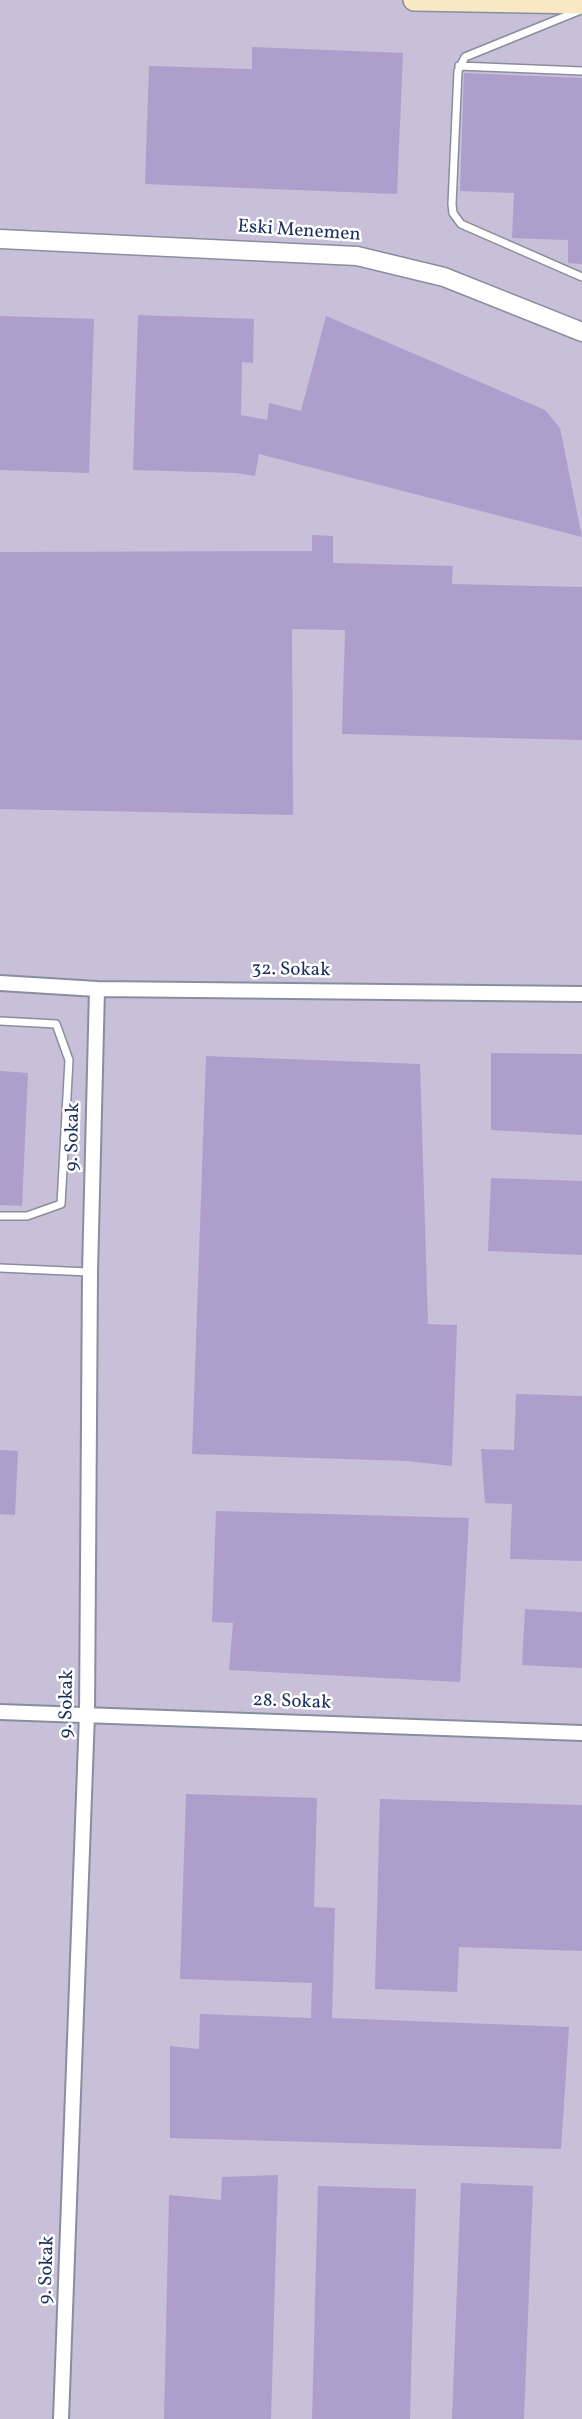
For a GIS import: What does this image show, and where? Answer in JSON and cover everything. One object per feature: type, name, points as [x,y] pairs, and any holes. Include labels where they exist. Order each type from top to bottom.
[{"type":"main road","points":[[414,0],[582,4]]},
{"type":"street","name":"Eski Menemen","points":[[0,239],[357,256],[444,277],[582,332]]},
{"type":"street","name":"32. Sokak","points":[[0,983],[97,989],[582,994]]},
{"type":"street","name":"9. Sokak","points":[[61,2419],[87,1714],[90,1272],[97,989]]},
{"type":"street","name":"28. Sokak","points":[[0,1712],[582,1733]]},
{"type":"lane","points":[[582,9],[465,57],[459,66],[452,204],[456,219],[461,225],[582,277]]},
{"type":"lane","points":[[459,66],[582,71]]},
{"type":"lane","points":[[0,1021],[56,1024],[69,1060],[61,1204],[27,1216],[0,1216]]},
{"type":"lane","points":[[0,1268],[90,1272]]},
{"type":"shaded area","points":[[0,0],[582,0],[582,2419],[0,2419]]},
{"type":"building","points":[[252,47],[403,53],[397,194],[145,184],[149,66],[252,69]]},
{"type":"building","points":[[464,73],[582,78],[582,264],[568,263],[568,240],[512,238],[514,193],[460,191]]},
{"type":"building","points":[[138,315],[254,319],[253,363],[242,362],[241,415],[267,420],[269,403],[301,411],[326,316],[545,410],[560,428],[582,537],[259,454],[255,476],[237,473],[133,470]]},
{"type":"building","points":[[0,316],[94,319],[89,473],[0,470]]},
{"type":"building","points":[[312,535],[333,536],[333,563],[453,566],[452,584],[582,587],[582,740],[342,734],[345,630],[292,629],[293,815],[0,809],[0,552],[312,551]]},
{"type":"building","points":[[491,1053],[582,1054],[582,1135],[491,1130]]},
{"type":"building","points":[[206,1056],[420,1064],[428,1324],[457,1325],[452,1466],[406,1461],[192,1454]]},
{"type":"building","points":[[0,1071],[28,1073],[22,1206],[0,1205]]},
{"type":"building","points":[[491,1178],[582,1181],[582,1255],[488,1251]]},
{"type":"building","points":[[516,1394],[582,1396],[582,1561],[510,1559],[512,1504],[485,1503],[481,1449],[514,1450]]},
{"type":"building","points":[[0,1450],[18,1451],[15,1515],[0,1514]]},
{"type":"building","points":[[216,1511],[469,1518],[460,1682],[229,1670],[233,1623],[212,1622]]},
{"type":"building","points":[[525,1609],[582,1612],[582,1668],[522,1665]]},
{"type":"building","points":[[186,1794],[317,1798],[314,1907],[335,1908],[332,2018],[569,2027],[561,2149],[170,2138],[170,2046],[199,2049],[200,2014],[311,2018],[312,1983],[180,1979]]},
{"type":"building","points":[[380,1799],[582,1805],[582,1951],[459,1947],[457,1992],[375,1989]]},
{"type":"building","points":[[278,2175],[271,2419],[164,2419],[169,2195],[221,2200],[222,2177]]},
{"type":"building","points":[[461,2183],[533,2186],[524,2419],[452,2419]]},
{"type":"building","points":[[318,2186],[416,2189],[410,2419],[312,2419]]}]
